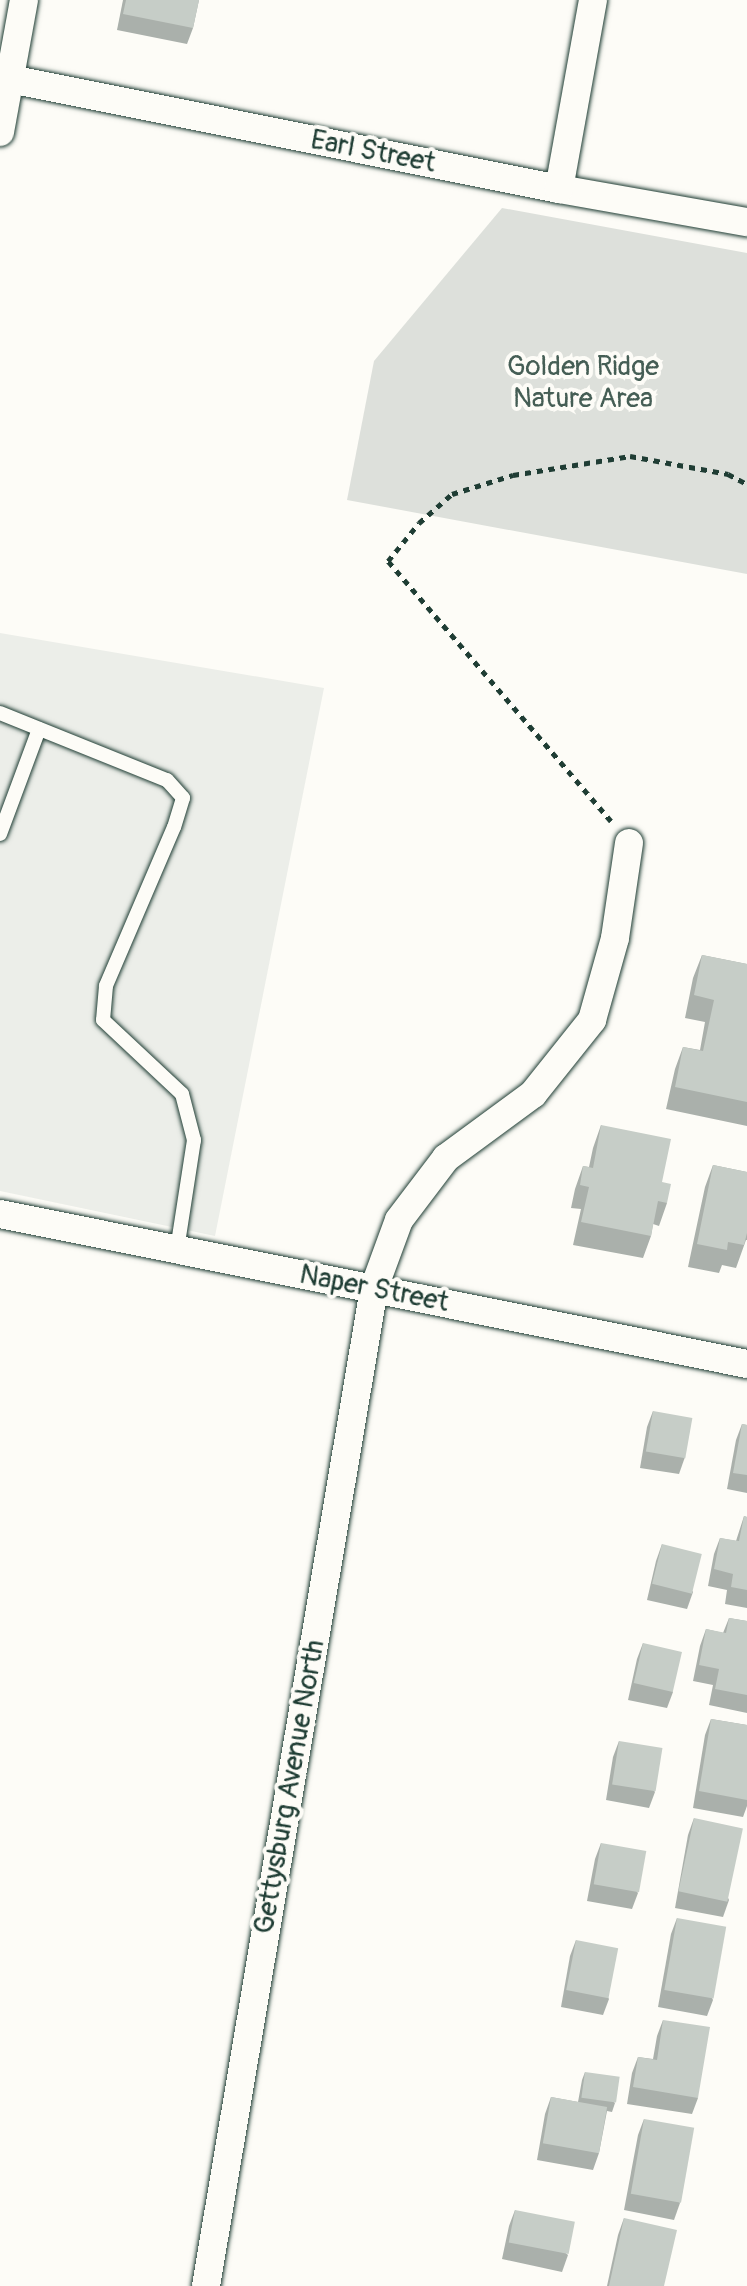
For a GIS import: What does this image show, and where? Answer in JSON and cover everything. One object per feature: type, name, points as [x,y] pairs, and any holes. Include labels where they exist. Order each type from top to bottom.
[{"type":"street","points":[[0,132],[5,78],[24,0]]},
{"type":"street","points":[[559,189],[593,0]]},
{"type":"street","name":"Earl Street","points":[[5,78],[559,189],[747,222]]},
{"type":"street","name":"Gettysburg Avenue North","points":[[206,2286],[374,1288],[399,1220],[446,1158],[533,1094],[592,1020],[615,938],[629,843]]},
{"type":"street","name":"Naper Street","points":[[0,1214],[747,1364]]},
{"type":"lane","points":[[0,713],[167,780],[183,798],[174,827],[106,986],[103,1020],[182,1094],[194,1140],[177,1250]]},
{"type":"lane","points":[[0,834],[39,729]]},
{"type":"path","points":[[629,843],[388,561],[419,523],[452,494],[513,475],[630,456],[728,474],[747,484]]},
{"type":"shaded area","points":[[0,633],[324,688],[215,1236],[0,1191]]},
{"type":"green space","name":"Golden Ridge Nature Area","points":[[502,208],[747,253],[747,574],[347,500],[374,361]]},
{"type":"building","points":[[126,0],[199,0],[193,28],[123,14]]},
{"type":"building","points":[[702,955],[747,964],[747,1102],[675,1087],[683,1047],[703,1051],[714,1000],[694,995]]},
{"type":"building","points":[[601,1125],[671,1139],[662,1182],[671,1184],[667,1203],[658,1201],[651,1236],[581,1222],[589,1187],[580,1185],[583,1166],[593,1168]]},
{"type":"building","points":[[713,1165],[747,1172],[747,1233],[744,1245],[728,1242],[727,1250],[697,1244]]},
{"type":"building","points":[[653,1411],[692,1418],[685,1458],[646,1451]]},
{"type":"building","points":[[742,1424],[747,1425],[747,1475],[733,1473]]},
{"type":"building","points":[[744,1516],[747,1517],[747,1590],[731,1587],[733,1574],[714,1569],[720,1538],[739,1541]]},
{"type":"building","points":[[662,1544],[702,1554],[692,1594],[652,1584]]},
{"type":"building","points":[[729,1618],[747,1621],[747,1695],[715,1689],[719,1669],[699,1665],[706,1629],[726,1633]]},
{"type":"building","points":[[643,1643],[682,1652],[673,1692],[634,1683]]},
{"type":"building","points":[[711,1719],[747,1725],[747,1800],[699,1791]]},
{"type":"building","points":[[619,1741],[662,1748],[656,1791],[612,1784]]},
{"type":"building","points":[[694,1818],[743,1828],[727,1902],[678,1891]]},
{"type":"building","points":[[601,1843],[646,1851],[639,1892],[594,1884]]},
{"type":"building","points":[[677,1918],[726,1927],[714,1999],[664,1990]]},
{"type":"building","points":[[576,1940],[618,1948],[608,1998],[566,1990]]},
{"type":"building","points":[[663,2020],[710,2027],[698,2098],[633,2087],[638,2057],[657,2060]]},
{"type":"building","points":[[585,2072],[620,2077],[616,2103],[581,2098]]},
{"type":"building","points":[[551,2097],[607,2107],[599,2153],[543,2143]]},
{"type":"building","points":[[644,2119],[694,2128],[681,2203],[631,2194]]},
{"type":"building","points":[[515,2210],[575,2222],[569,2254],[509,2242]]},
{"type":"building","points":[[624,2218],[677,2230],[664,2286],[609,2286]]}]
